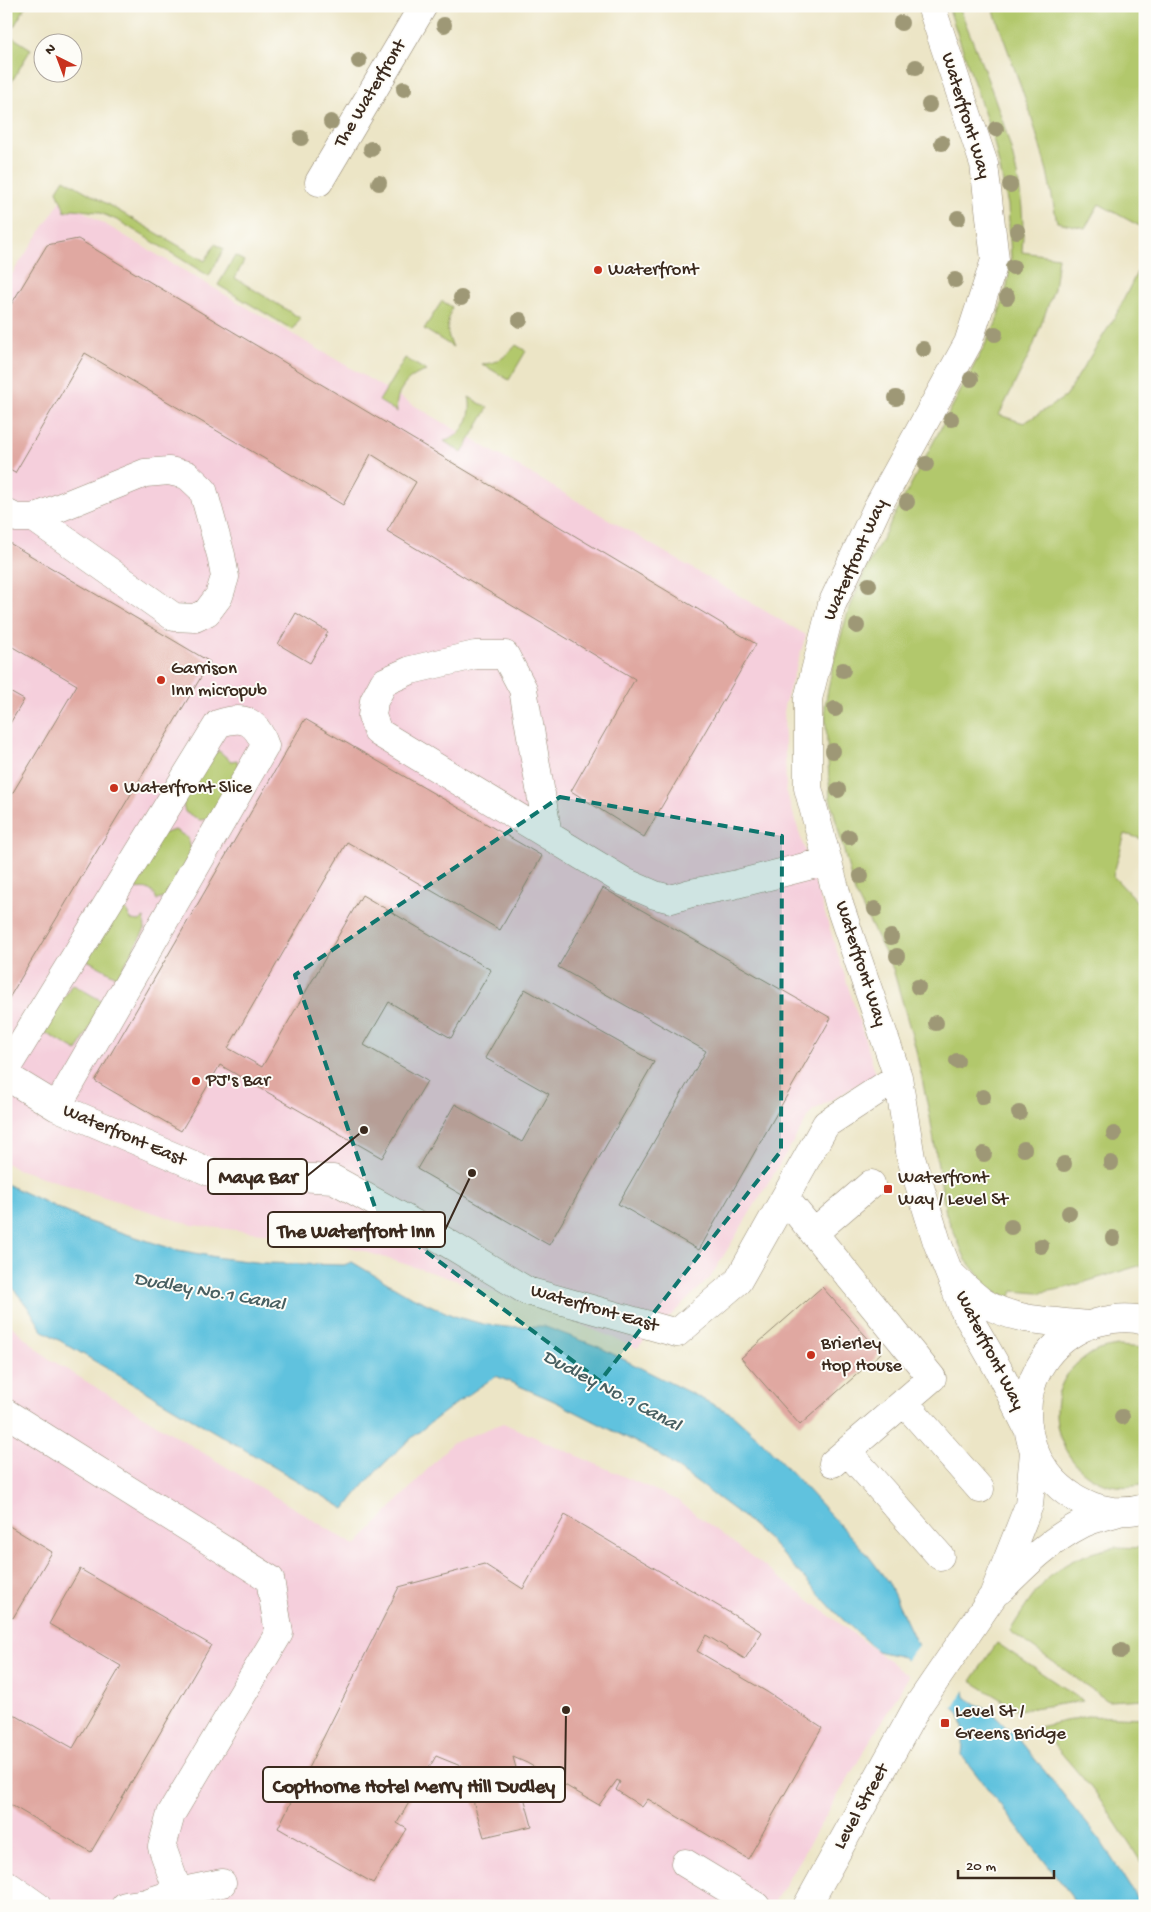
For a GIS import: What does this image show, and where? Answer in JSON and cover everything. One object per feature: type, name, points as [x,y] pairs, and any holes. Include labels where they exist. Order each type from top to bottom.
[{"type":"street","name":"The Waterfront","points":[[319,182],[423,6]]},
{"type":"street","name":"Waterfront Way","points":[[931,6],[984,164],[996,260],[968,343],[877,508],[832,604],[808,699],[808,788],[840,908],[898,1076],[911,1158],[937,1242],[963,1308],[998,1369],[1045,1472],[1066,1492],[1079,1500],[1099,1508],[1137,1511]]},
{"type":"street","points":[[6,512],[16,518],[34,518],[145,472],[169,471],[187,475],[203,490],[219,546],[225,577],[219,596],[207,612],[194,618],[174,617],[34,518]]},
{"type":"street","points":[[548,835],[523,689],[505,655],[475,655],[411,670],[384,682],[374,701],[372,716],[378,732],[625,882],[655,895],[671,899],[828,862]]},
{"type":"street","points":[[6,1069],[218,724],[233,719],[246,720],[260,733],[265,746],[57,1107]]},
{"type":"street","name":"Waterfront East","points":[[6,1076],[57,1107],[210,1172],[333,1179],[431,1233],[527,1291],[677,1333],[738,1281],[826,1124],[898,1076]]},
{"type":"street","points":[[814,1233],[871,1184]]},
{"type":"street","points":[[785,1198],[932,1378],[840,1457],[940,1556]]},
{"type":"street","name":"Waterfront Way","points":[[951,1274],[981,1300],[1004,1313],[1021,1318],[1101,1322],[1139,1319],[1145,1321]]},
{"type":"street","points":[[993,1596],[1029,1505],[1031,1440],[1027,1406],[1040,1365],[1054,1348],[1070,1334],[1145,1303]]},
{"type":"street","points":[[904,1402],[980,1489]]},
{"type":"street","points":[[6,1413],[270,1579],[278,1633],[171,1814],[162,1847],[178,1892]]},
{"type":"street","points":[[993,1596],[1023,1566],[1051,1542],[1083,1523],[1137,1511]]},
{"type":"street","name":"Level Street","points":[[807,1906],[917,1707],[993,1596]]},
{"type":"street","points":[[685,1863],[756,1906]]},
{"type":"street","points":[[125,1906],[146,1903],[178,1892],[222,1883]]},
{"type":"street","points":[[6,1884],[37,1906]]},
{"type":"highlighted area","points":[[560,797],[782,836],[781,1151],[600,1381],[378,1216],[295,975]]},
{"type":"shaded area","points":[[62,199],[806,635],[784,706],[786,791],[876,1074],[812,1111],[710,1278],[637,1348],[537,1306],[332,1241],[192,1225],[14,1168],[6,1163],[6,283]]},
{"type":"shaded area","points":[[6,1321],[48,1358],[356,1546],[452,1443],[503,1423],[677,1500],[909,1676],[772,1906],[6,1906]]},
{"type":"green space","points":[[6,6],[26,6],[9,35],[31,49],[11,83],[6,81]]},
{"type":"green space","points":[[948,6],[959,6],[1004,127],[1020,189],[1023,221],[1022,252],[1058,257],[1054,289],[1033,347],[999,415],[1024,423],[1065,397],[1116,315],[1145,256],[1145,840],[1125,834],[1113,876],[1145,910],[1145,1264],[1065,1288],[1038,1293],[1013,1291],[1009,1301],[989,1288],[966,1260],[946,1214],[930,1117],[915,1046],[893,969],[855,893],[830,798],[825,705],[833,664],[847,615],[865,571],[995,326],[1007,287],[1011,259],[1008,205],[994,142]]},
{"type":"green space","points":[[992,6],[1145,6],[1145,229],[1099,204],[1085,228],[1057,222],[1047,171],[1031,115]]},
{"type":"green space","points":[[64,179],[205,261],[215,244],[224,249],[209,276],[119,221],[98,212],[73,209],[65,212],[57,190]]},
{"type":"green space","points":[[235,256],[244,261],[235,278],[300,318],[293,330],[218,285]]},
{"type":"green space","points":[[442,301],[452,307],[448,327],[453,347],[424,329]]},
{"type":"green space","points":[[516,345],[526,351],[509,380],[482,364],[492,363],[501,359]]},
{"type":"green space","points":[[405,358],[427,371],[408,380],[400,391],[397,412],[379,401]]},
{"type":"green space","points":[[469,397],[488,408],[462,453],[444,441],[457,435],[466,424],[470,411]]},
{"type":"green space","points":[[219,751],[231,761],[237,760],[239,770],[211,819],[200,820],[185,812],[182,800],[210,755]]},
{"type":"green space","points":[[175,830],[188,838],[192,853],[165,898],[157,900],[149,890],[144,888],[137,889],[134,881],[161,834]]},
{"type":"green space","points":[[126,909],[131,920],[139,921],[144,918],[145,929],[118,977],[87,960],[116,912]]},
{"type":"green space","points":[[72,984],[104,1002],[77,1051],[44,1032]]},
{"type":"green space","points":[[1118,1346],[1145,1348],[1145,1484],[1115,1486],[1091,1477],[1072,1460],[1060,1437],[1056,1412],[1060,1388],[1075,1366],[1099,1350]]},
{"type":"green space","points":[[1116,1547],[1145,1548],[1145,1699],[1108,1701],[1010,1631],[1041,1586],[1064,1565],[1095,1552]]},
{"type":"green space","points":[[997,1643],[1083,1701],[1018,1710],[971,1681]]},
{"type":"green space","points":[[1087,1716],[1145,1718],[1145,1868],[1098,1796],[1039,1727]]},
{"type":"water","name":"Dudley No.1 Canal","points":[[6,1184],[86,1221],[173,1249],[221,1258],[264,1263],[344,1265],[352,1262],[408,1295],[454,1316],[483,1324],[506,1327],[543,1326],[599,1347],[732,1414],[761,1440],[867,1554],[888,1582],[918,1646],[963,1684],[965,1697],[993,1714],[1022,1743],[1100,1840],[1142,1906],[1076,1906],[1071,1895],[962,1756],[964,1732],[960,1714],[903,1657],[877,1651],[838,1615],[768,1539],[742,1516],[657,1453],[552,1400],[496,1376],[414,1436],[378,1470],[345,1509],[42,1330],[30,1310],[6,1279]]},
{"type":"pier","points":[[919,1644],[965,1683],[966,1688],[952,1710],[905,1662]]},
{"type":"building","points":[[78,239],[756,644],[644,837],[571,791],[635,679],[387,531],[416,482],[371,454],[343,505],[85,353],[15,473],[6,468],[6,313],[47,245]]},
{"type":"building","points":[[6,541],[210,662],[6,1003],[6,804],[77,685],[6,643]]},
{"type":"building","points":[[296,613],[328,632],[310,663],[278,644]]},
{"type":"building","points":[[6,690],[24,700],[6,730]]},
{"type":"building","points":[[305,719],[542,856],[500,930],[347,842],[228,1048],[262,1067],[362,895],[491,970],[451,1038],[389,1002],[364,1045],[427,1081],[382,1158],[220,1065],[181,1131],[95,1081]]},
{"type":"building","points":[[603,888],[831,1018],[699,1250],[618,1204],[706,1051],[558,967]]},
{"type":"building","points":[[525,989],[654,1062],[549,1245],[417,1169],[455,1104],[522,1142],[549,1094],[485,1058]]},
{"type":"building","name":"Brierley Hop House","points":[[822,1287],[881,1353],[800,1425],[741,1358]]},
{"type":"building","points":[[565,1515],[762,1632],[745,1659],[706,1635],[697,1651],[767,1692],[822,1728],[748,1859],[648,1799],[642,1807],[616,1790],[620,1782],[617,1780],[599,1805],[527,1763],[513,1757],[532,1826],[484,1837],[463,1767],[436,1756],[397,1823],[407,1829],[373,1883],[278,1828],[399,1587],[484,1564],[523,1589]]},
{"type":"building","points":[[6,1524],[52,1552],[13,1618],[6,1613]]},
{"type":"building","points":[[80,1569],[211,1645],[91,1852],[6,1802],[6,1710],[73,1748],[121,1666],[49,1624]]},
{"type":"place","name":"Waterfront","points":[[598,270]]},
{"type":"place","name":"Garrison Inn micropub","points":[[161,680]]},
{"type":"place","name":"Waterfront Slice","points":[[114,788]]},
{"type":"place","name":"PJ's Bar","points":[[196,1081]]},
{"type":"place","name":"Maya Bar","points":[[364,1130]]},
{"type":"place","name":"The Waterfront Inn","points":[[472,1173]]},
{"type":"place","name":"Waterfront Way / Level St","points":[[888,1189]]},
{"type":"place","name":"Brierley Hop House","points":[[811,1355]]},
{"type":"place","name":"Copthorne Hotel Merry Hill Dudley","points":[[566,1710]]},
{"type":"place","name":"Level St / Greens Bridge","points":[[945,1723]]}]
